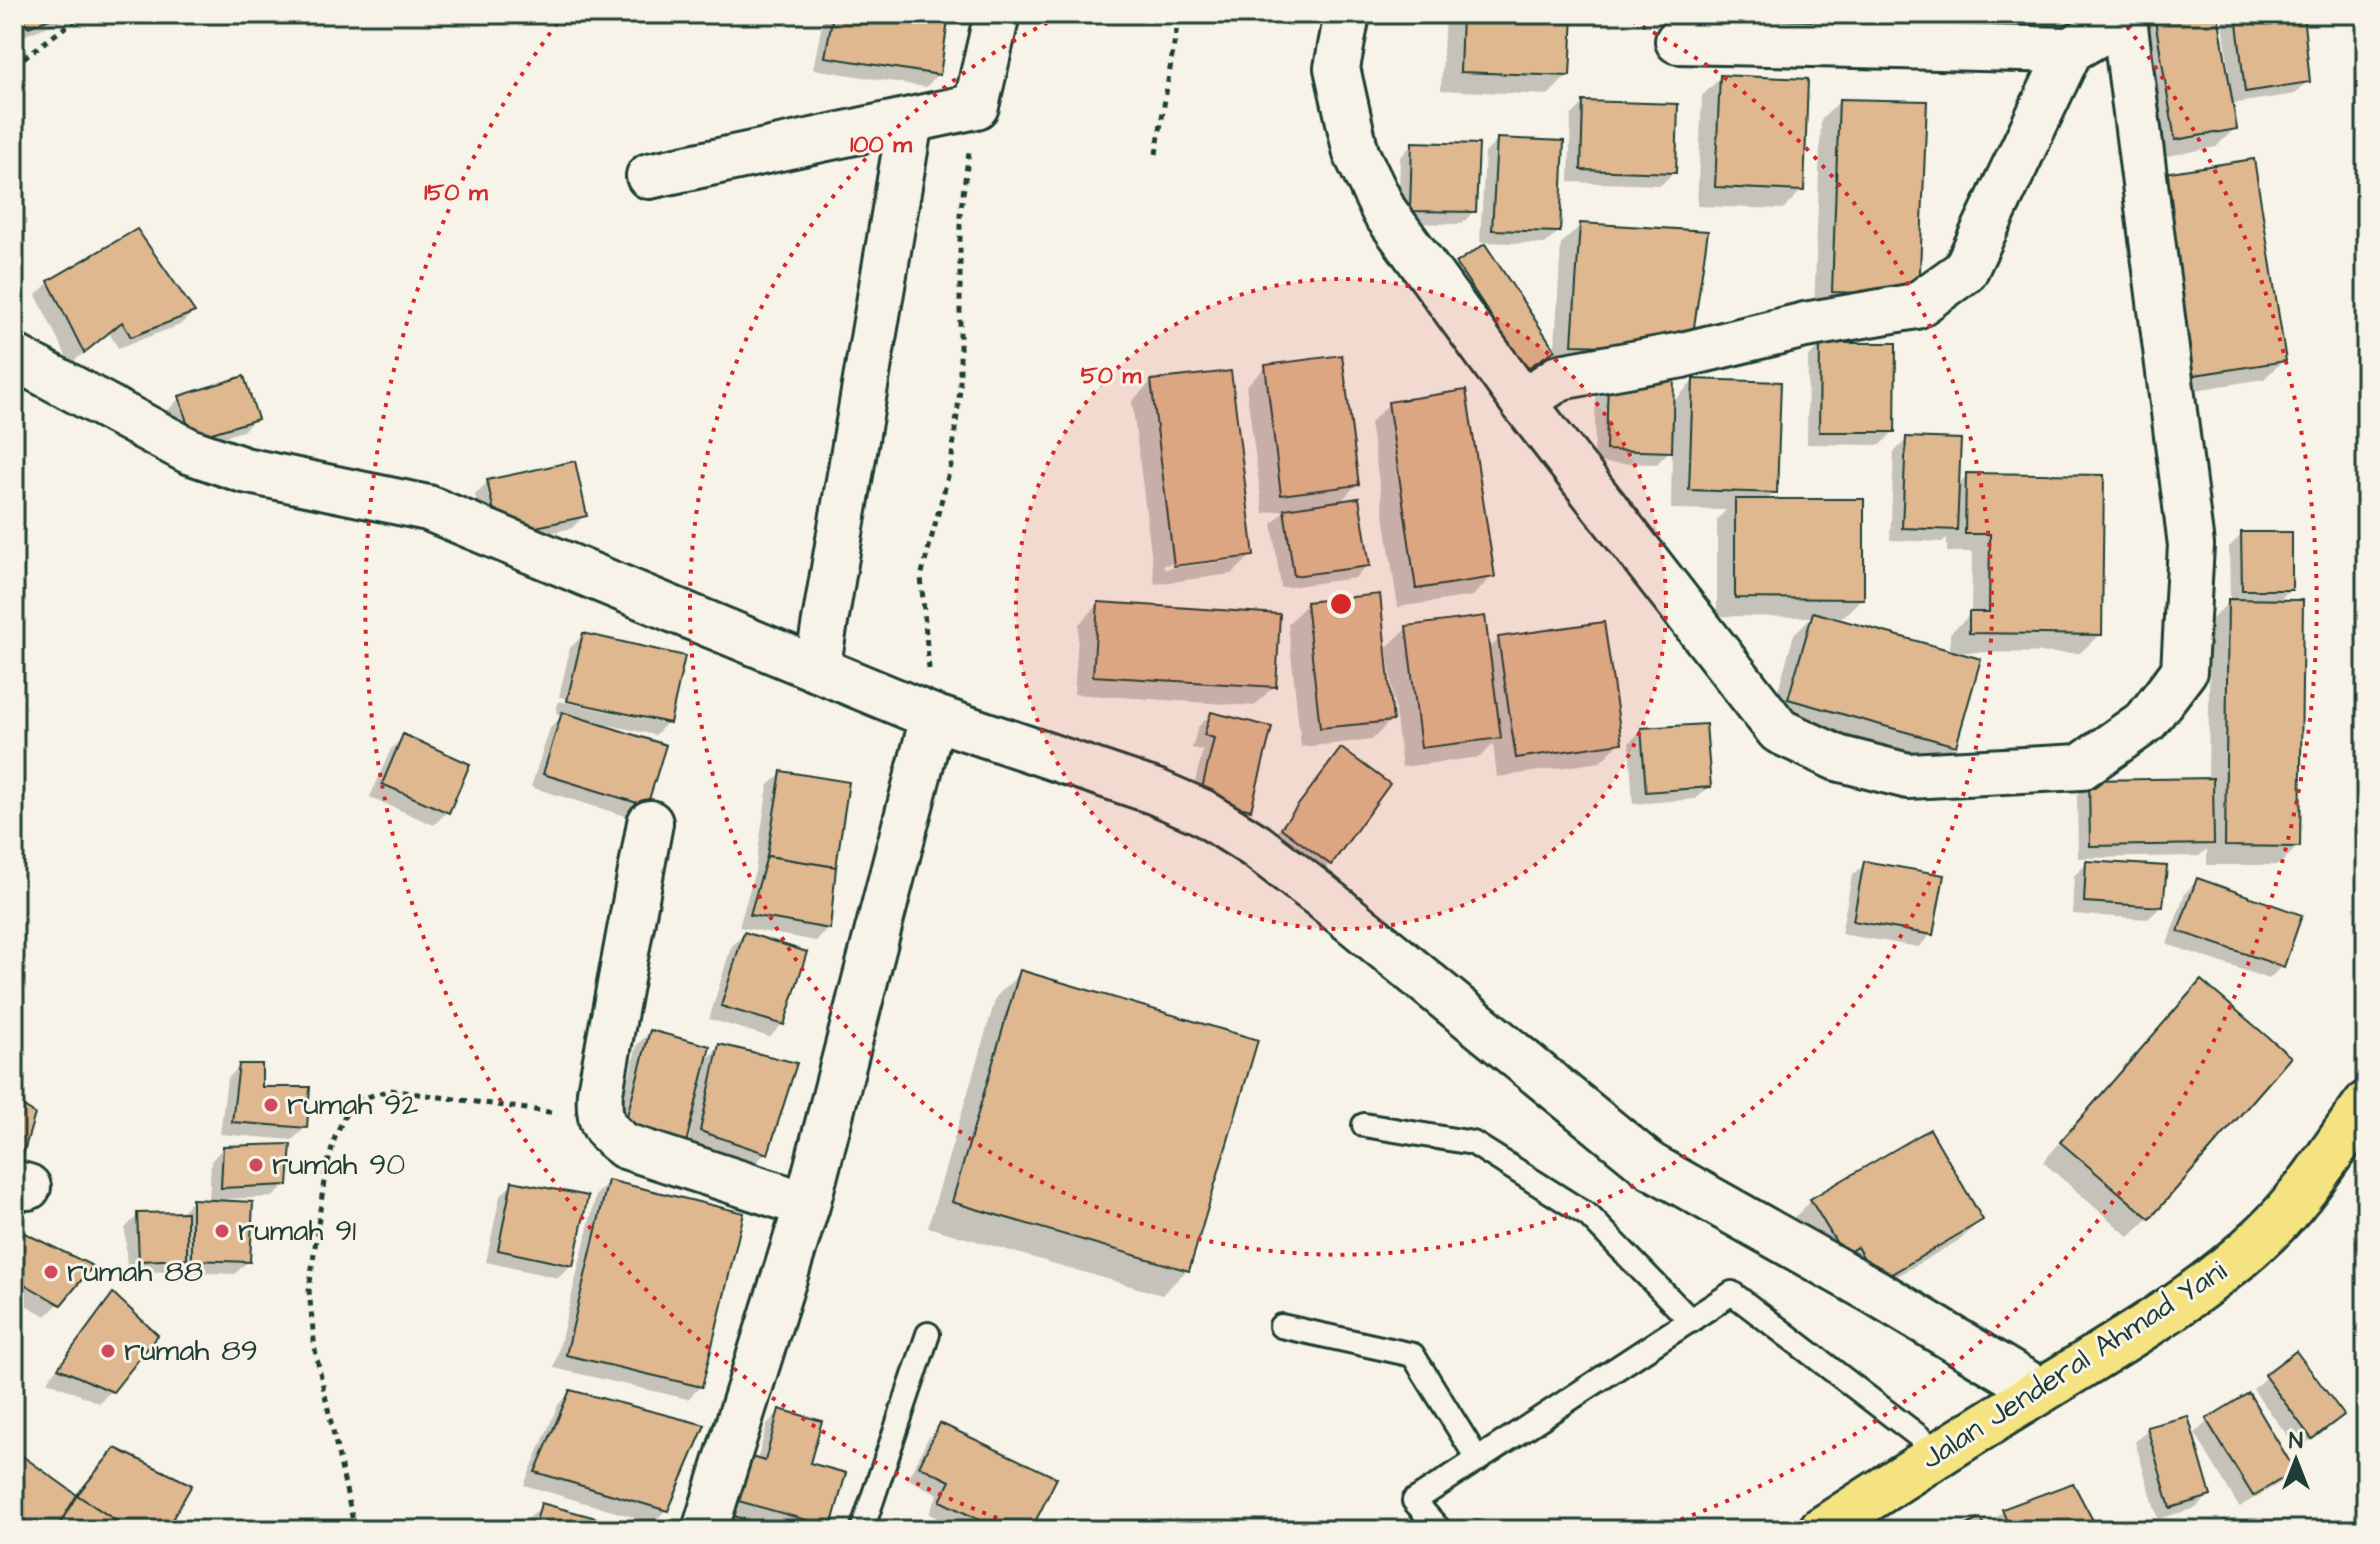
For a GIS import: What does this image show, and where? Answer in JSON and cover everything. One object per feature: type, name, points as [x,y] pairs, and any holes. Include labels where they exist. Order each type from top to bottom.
[{"type":"highway","name":"Jalan Jenderal Ahmad Yani","points":[[1821,1530],[1939,1452],[2177,1306],[2240,1256],[2289,1209],[2366,1104]]},
{"type":"street","points":[[649,176],[976,106],[997,14]]},
{"type":"street","points":[[1347,14],[1337,68],[1356,153],[1384,211],[1523,402],[1779,731],[1837,758],[1908,776],[2081,767],[2146,721],[2184,671],[2191,545],[2125,16],[2070,50],[1965,271],[1916,306],[1805,325],[1682,355],[1560,377],[1523,402]]},
{"type":"street","points":[[1678,41],[2070,50]]},
{"type":"street","points":[[817,669],[910,121]]},
{"type":"street","points":[[14,357],[189,451],[244,470],[428,508],[933,717],[1156,792],[1202,812],[1256,846],[1320,895],[1651,1166],[2040,1391]]},
{"type":"street","points":[[705,1530],[807,1205],[933,717]]},
{"type":"street","points":[[650,823],[600,1092],[598,1118],[606,1132],[625,1146],[807,1205]]},
{"type":"lane","points":[[1364,1125],[1473,1143],[1589,1216],[1691,1321]]},
{"type":"lane","points":[[1440,1530],[1414,1501],[1732,1293],[1939,1452]]},
{"type":"lane","points":[[1281,1326],[1413,1355],[1478,1460]]},
{"type":"lane","points":[[862,1530],[928,1334]]},
{"type":"path","points":[[14,65],[83,14]]},
{"type":"path","points":[[1156,154],[1179,14]]},
{"type":"path","points":[[933,717],[921,577],[951,465],[955,435],[960,376],[960,215],[976,106]]},
{"type":"path","points":[[355,1530],[315,1350],[309,1290],[325,1174],[335,1137],[351,1102],[390,1090],[598,1118]]},
{"type":"building","points":[[21,14],[63,14],[28,27]]},
{"type":"building","points":[[833,14],[949,14],[940,75],[825,57]]},
{"type":"building","points":[[1462,14],[1573,14],[1570,76],[1460,72]]},
{"type":"building","points":[[1947,14],[2015,14],[2015,18]]},
{"type":"building","points":[[2154,14],[2218,14],[2237,129],[2175,140]]},
{"type":"building","points":[[2236,14],[2303,14],[2310,82],[2245,92]]},
{"type":"building","points":[[1720,75],[1808,79],[1804,191],[1715,187]]},
{"type":"building","points":[[1839,99],[1927,101],[1919,295],[1832,292]]},
{"type":"building","points":[[1583,101],[1678,104],[1676,173],[1581,170]]},
{"type":"building","points":[[1497,138],[1564,141],[1560,232],[1492,230]]},
{"type":"building","points":[[1412,142],[1479,144],[1476,212],[1410,211]]},
{"type":"building","points":[[2254,159],[2286,361],[2188,376],[2157,174]]},
{"type":"building","points":[[1580,223],[1708,231],[1691,348],[1572,345]]},
{"type":"building","points":[[137,229],[195,312],[131,337],[122,322],[84,353],[48,281]]},
{"type":"building","points":[[1485,244],[1555,350],[1526,369],[1456,263]]},
{"type":"building","points":[[1820,343],[1896,343],[1895,432],[1819,432]]},
{"type":"building","points":[[1342,355],[1359,485],[1281,495],[1265,365]]},
{"type":"building","points":[[1231,371],[1254,556],[1174,566],[1151,380]]},
{"type":"building","points":[[244,376],[258,419],[192,439],[179,396]]},
{"type":"building","points":[[1608,376],[1674,378],[1672,452],[1606,450]]},
{"type":"building","points":[[1693,379],[1781,382],[1777,493],[1689,490]]},
{"type":"building","points":[[1466,390],[1495,577],[1416,589],[1388,402]]},
{"type":"building","points":[[1906,437],[1961,439],[1957,530],[1902,528]]},
{"type":"building","points":[[575,461],[587,516],[499,535],[487,480]]},
{"type":"building","points":[[1966,473],[2104,475],[2102,635],[1969,633],[1969,612],[1989,612],[1990,534],[1965,534]]},
{"type":"building","points":[[1359,498],[1370,566],[1294,576],[1284,509]]},
{"type":"building","points":[[1735,499],[1864,499],[1864,599],[1735,598]]},
{"type":"building","points":[[2241,532],[2292,532],[2292,590],[2242,590]]},
{"type":"building","points":[[1380,594],[1393,721],[1320,728],[1306,602]]},
{"type":"building","points":[[2228,599],[2303,600],[2300,847],[2225,846]]},
{"type":"building","points":[[1098,602],[1280,614],[1276,687],[1093,676]]},
{"type":"building","points":[[1813,612],[1981,659],[1956,746],[1788,699]]},
{"type":"building","points":[[1485,616],[1501,738],[1421,748],[1406,626]]},
{"type":"building","points":[[1604,622],[1622,743],[1516,758],[1498,637]]},
{"type":"building","points":[[583,633],[685,656],[670,723],[567,701]]},
{"type":"building","points":[[562,712],[666,745],[647,806],[543,774]]},
{"type":"building","points":[[1211,712],[1272,727],[1251,810],[1200,797],[1214,738],[1204,735]]},
{"type":"building","points":[[1706,724],[1711,787],[1646,792],[1641,728]]},
{"type":"building","points":[[403,734],[470,764],[449,813],[382,784]]},
{"type":"building","points":[[1341,748],[1390,784],[1331,865],[1281,828]]},
{"type":"building","points":[[781,771],[849,782],[836,867],[767,856]]},
{"type":"building","points":[[2213,778],[2214,844],[2090,846],[2089,780]]},
{"type":"building","points":[[767,856],[836,867],[830,929],[750,915]]},
{"type":"building","points":[[1864,861],[1944,875],[1933,935],[1853,921]]},
{"type":"building","points":[[2086,861],[2167,866],[2163,907],[2084,902]]},
{"type":"building","points":[[2197,878],[2302,915],[2284,967],[2178,931]]},
{"type":"building","points":[[744,932],[807,952],[784,1025],[721,1006]]},
{"type":"building","points":[[1020,970],[1258,1040],[1189,1271],[952,1202]]},
{"type":"building","points":[[2201,980],[2291,1057],[2150,1219],[2060,1142]]},
{"type":"building","points":[[650,1030],[710,1046],[686,1143],[624,1127]]},
{"type":"building","points":[[719,1044],[797,1063],[768,1154],[700,1131]]},
{"type":"building","name":"rumah 92","points":[[239,1064],[262,1064],[262,1087],[310,1087],[307,1128],[232,1122]]},
{"type":"building","points":[[14,1101],[35,1114],[22,1158],[14,1154]]},
{"type":"building","points":[[1930,1129],[1983,1220],[1878,1282],[1857,1247],[1844,1255],[1810,1199]]},
{"type":"building","name":"rumah 90","points":[[291,1144],[288,1185],[221,1188],[223,1146]]},
{"type":"building","points":[[608,1180],[744,1213],[702,1387],[566,1355]]},
{"type":"building","points":[[512,1181],[588,1196],[573,1266],[498,1250]]},
{"type":"building","name":"rumah 91","points":[[192,1199],[253,1202],[250,1262],[192,1260]]},
{"type":"building","points":[[187,1212],[187,1259],[139,1261],[137,1213]]},
{"type":"building","name":"rumah 88","points":[[14,1228],[93,1266],[61,1305],[14,1278]]},
{"type":"building","points":[[14,1287],[23,1292],[14,1303]]},
{"type":"building","name":"rumah 89","points":[[113,1293],[158,1335],[113,1392],[58,1368]]},
{"type":"building","points":[[2296,1351],[2344,1415],[2312,1439],[2264,1375]]},
{"type":"building","points":[[570,1390],[705,1425],[668,1511],[535,1472]]},
{"type":"building","points":[[2249,1393],[2295,1471],[2253,1496],[2206,1419]]},
{"type":"building","points":[[779,1409],[822,1421],[810,1463],[846,1473],[831,1527],[728,1498],[741,1454],[765,1461]]},
{"type":"building","points":[[2188,1416],[2211,1496],[2170,1508],[2147,1427]]},
{"type":"building","points":[[940,1423],[1057,1478],[1031,1530],[1000,1530],[940,1501],[950,1481],[919,1466]]},
{"type":"building","points":[[115,1448],[192,1485],[166,1530],[130,1530],[77,1495]]},
{"type":"building","points":[[14,1450],[77,1495],[56,1530],[14,1530]]},
{"type":"building","points":[[2073,1483],[2098,1530],[2010,1530],[2002,1509]]},
{"type":"building","points":[[77,1495],[130,1530],[56,1530]]},
{"type":"building","points":[[541,1503],[640,1530],[534,1530]]},
{"type":"building","points":[[734,1516],[779,1530],[729,1530]]},
{"type":"building","points":[[1980,1518],[1987,1530],[1958,1530]]},
{"type":"building","points":[[205,1525],[229,1530],[202,1530]]},
{"type":"place","name":"rumah 92","points":[[271,1105]]},
{"type":"place","name":"rumah 90","points":[[256,1165]]},
{"type":"place","name":"rumah 91","points":[[222,1231]]},
{"type":"place","name":"rumah 88","points":[[51,1272]]},
{"type":"place","name":"rumah 89","points":[[108,1351]]}]
